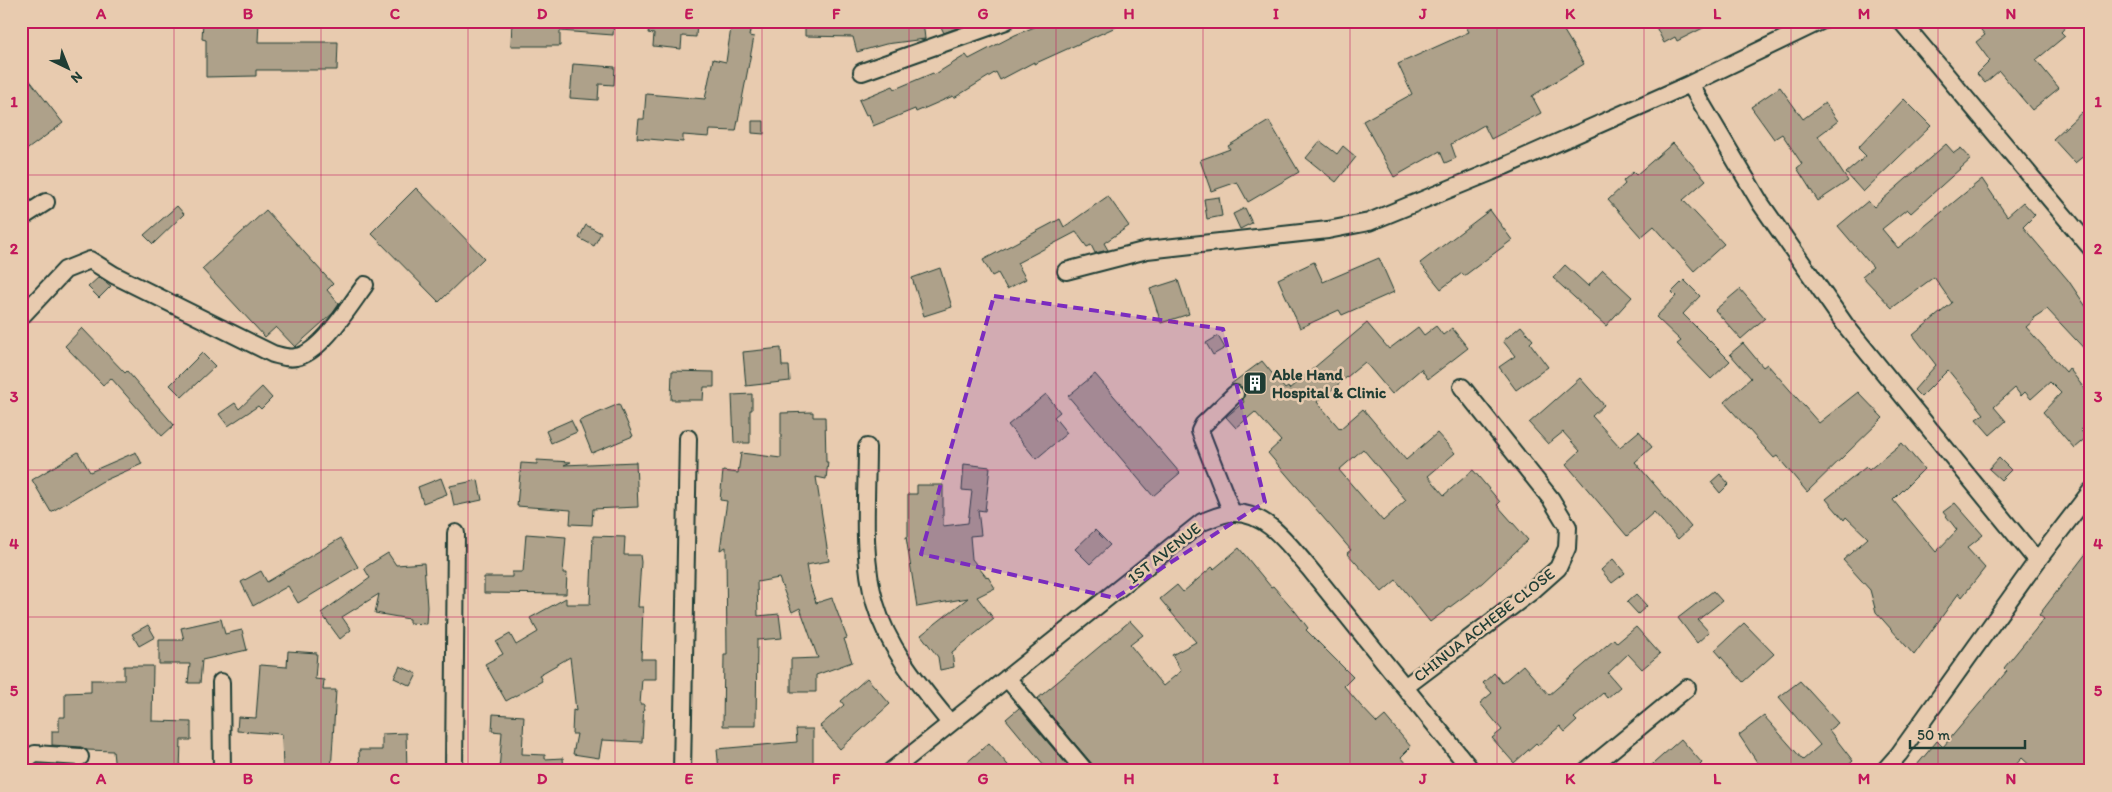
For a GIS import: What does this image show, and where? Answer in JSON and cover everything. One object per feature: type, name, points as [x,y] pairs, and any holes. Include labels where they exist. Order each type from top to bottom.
[{"type":"street","points":[[862,72],[1006,21]]},
{"type":"street","points":[[1066,271],[1147,250],[1328,230],[1369,222],[1491,172],[1690,84],[1821,21]]},
{"type":"street","points":[[1901,21],[2091,248]]},
{"type":"street","points":[[1690,84],[1761,204],[1841,319],[1948,454],[2037,561]]},
{"type":"street","points":[[21,218],[46,202]]},
{"type":"street","points":[[21,317],[65,270],[90,260],[114,275],[273,354],[286,358],[297,357],[310,352],[324,338],[366,285]]},
{"type":"street","name":"CHINUA ACHEBE CLOSE","points":[[1405,687],[1531,592],[1558,568],[1567,548],[1568,527],[1551,499],[1462,387]]},
{"type":"street","points":[[1232,513],[1200,431],[1202,426],[1235,394]]},
{"type":"street","points":[[682,771],[688,438]]},
{"type":"street","points":[[867,447],[867,566],[875,604],[893,646],[916,681],[950,723]]},
{"type":"street","points":[[1884,771],[1900,754],[2037,561],[2091,491]]},
{"type":"street","name":"1ST AVENUE","points":[[891,771],[911,765],[950,723],[1202,522],[1232,513],[1257,516],[1280,536],[1309,568],[1472,771]]},
{"type":"street","points":[[454,771],[456,533]]},
{"type":"street","points":[[1007,678],[1085,771]]},
{"type":"street","points":[[221,682],[222,771]]},
{"type":"street","points":[[1586,771],[1687,688]]},
{"type":"street","points":[[25,771],[26,760],[36,754],[80,757]]},
{"type":"highlighted area","points":[[994,296],[1223,329],[1265,502],[1115,598],[921,554]]},
{"type":"building","points":[[203,21],[259,21],[258,42],[338,42],[337,70],[256,70],[256,76],[206,77],[206,40],[202,39]]},
{"type":"building","points":[[512,21],[614,21],[613,35],[560,31],[560,46],[511,46]]},
{"type":"building","points":[[650,21],[697,21],[696,37],[682,36],[681,49],[653,46],[654,34],[648,33]]},
{"type":"building","points":[[732,21],[752,21],[749,36],[754,37],[736,131],[710,130],[709,137],[683,135],[683,142],[637,138],[639,119],[644,119],[646,94],[705,99],[713,59],[726,62]]},
{"type":"building","points":[[805,21],[843,21],[842,25],[856,21],[923,21],[925,39],[886,44],[857,52],[853,37],[805,36]]},
{"type":"building","points":[[938,21],[975,21],[944,33]]},
{"type":"building","points":[[1049,21],[1129,21],[1034,64],[1034,62],[1000,80],[996,72],[954,98],[953,96],[916,112],[915,109],[873,126],[869,114],[866,115],[859,100],[893,86],[895,89],[933,73],[934,75],[966,55],[969,59],[1015,35]]},
{"type":"building","points":[[1463,21],[1558,21],[1584,64],[1532,96],[1541,113],[1491,139],[1484,125],[1451,144],[1456,158],[1445,163],[1440,151],[1394,177],[1363,121],[1412,94],[1398,64],[1469,32]]},
{"type":"building","points":[[1653,21],[1717,21],[1677,41],[1675,37],[1664,43]]},
{"type":"building","points":[[1974,21],[2071,21],[2061,32],[2065,36],[2036,60],[2059,88],[2032,110],[1999,71],[1985,83],[1977,74],[1990,61],[1976,42],[1985,35]]},
{"type":"building","points":[[573,64],[615,67],[614,85],[599,84],[598,100],[570,98]]},
{"type":"building","points":[[21,69],[63,123],[21,154]]},
{"type":"building","points":[[1780,87],[1803,119],[1825,103],[1838,121],[1818,136],[1848,181],[1818,201],[1797,168],[1802,164],[1782,134],[1774,139],[1751,107]]},
{"type":"building","points":[[1904,99],[1931,126],[1863,192],[1846,173],[1866,156],[1858,148]]},
{"type":"building","points":[[2082,112],[2091,122],[2091,150],[2075,163],[2053,139]]},
{"type":"building","points":[[752,121],[764,121],[764,134],[752,133]]},
{"type":"building","points":[[1269,121],[1299,172],[1248,202],[1237,182],[1211,191],[1200,160],[1230,149],[1228,146]]},
{"type":"building","points":[[1320,141],[1337,154],[1343,146],[1356,157],[1336,182],[1306,158]]},
{"type":"building","points":[[1673,143],[1706,180],[1683,200],[1724,244],[1694,271],[1654,226],[1641,237],[1608,200],[1625,184],[1623,181],[1633,172],[1636,175]]},
{"type":"building","points":[[1946,144],[1954,153],[1961,148],[1971,159],[1911,213],[1907,209],[1882,229],[1898,248],[1982,179],[2007,216],[2023,202],[2035,215],[2023,227],[2068,280],[2091,314],[2091,356],[2047,309],[2033,318],[2034,320],[2026,327],[2066,372],[2069,368],[2091,398],[2091,421],[2080,430],[2087,437],[2074,448],[2043,412],[2061,393],[2050,382],[2031,399],[2025,392],[2021,396],[2015,388],[1994,407],[2006,421],[1990,435],[1976,419],[1984,414],[1948,370],[1921,397],[1914,390],[1936,365],[1913,335],[1952,303],[1934,277],[1892,308],[1862,276],[1873,267],[1838,226],[1868,201],[1874,207]]},
{"type":"building","points":[[416,188],[484,258],[439,302],[371,233]]},
{"type":"building","points":[[1108,196],[1129,226],[1104,243],[1108,250],[1095,253],[1091,245],[1087,247],[1076,232],[1017,263],[1026,279],[1007,289],[998,273],[992,276],[983,260],[1060,219],[1064,227]]},
{"type":"building","points":[[1219,197],[1222,216],[1207,219],[1204,199]]},
{"type":"building","points":[[177,206],[184,214],[153,244],[144,235]]},
{"type":"building","points":[[1245,208],[1252,223],[1240,229],[1233,214]]},
{"type":"building","points":[[266,210],[333,284],[327,290],[339,304],[333,313],[295,347],[276,327],[265,337],[202,269]]},
{"type":"building","points":[[1490,210],[1512,240],[1464,276],[1462,273],[1441,289],[1420,263]]},
{"type":"building","points":[[586,225],[601,233],[594,246],[579,238]]},
{"type":"building","points":[[1379,258],[1394,292],[1342,315],[1339,310],[1300,328],[1278,279],[1314,262],[1323,282]]},
{"type":"building","points":[[1565,265],[1588,286],[1603,270],[1632,297],[1606,326],[1553,278]]},
{"type":"building","points":[[940,268],[952,307],[924,316],[912,278]]},
{"type":"building","points":[[99,277],[111,286],[99,298],[88,287]]},
{"type":"building","points":[[1178,280],[1189,314],[1161,323],[1150,289]]},
{"type":"building","points":[[1684,280],[1700,296],[1683,314],[1730,361],[1711,379],[1677,344],[1681,341],[1656,317],[1676,296],[1672,292]]},
{"type":"building","points":[[1740,289],[1765,318],[1741,339],[1715,310]]},
{"type":"building","points":[[1367,323],[1389,349],[1418,327],[1424,335],[1436,326],[1443,335],[1452,328],[1468,348],[1428,379],[1421,369],[1392,394],[1365,362],[1317,402],[1340,429],[1363,409],[1406,460],[1437,433],[1455,453],[1428,476],[1444,495],[1473,470],[1500,502],[1497,505],[1528,540],[1482,583],[1430,622],[1396,580],[1382,592],[1347,553],[1351,550],[1268,453],[1281,441],[1255,412],[1236,428],[1226,417],[1244,402],[1245,392],[1242,387],[1231,384],[1262,361],[1285,389],[1288,387],[1289,389]],"holes":[[[1363,449],[1406,500],[1383,521],[1339,470]]]},
{"type":"building","points":[[1521,326],[1533,340],[1530,343],[1548,367],[1516,390],[1499,367],[1515,356],[1503,341]]},
{"type":"building","points":[[82,328],[125,373],[127,371],[174,425],[162,436],[111,378],[103,385],[65,346]]},
{"type":"building","points":[[1218,336],[1225,348],[1213,355],[1206,343]]},
{"type":"building","points":[[1743,343],[1763,367],[1767,364],[1819,423],[1858,392],[1883,418],[1807,492],[1777,456],[1774,458],[1724,402],[1751,378],[1730,354]]},
{"type":"building","points":[[781,348],[782,366],[789,366],[790,381],[746,386],[743,352]]},
{"type":"building","points":[[202,353],[215,366],[182,397],[170,385]]},
{"type":"building","points":[[672,371],[714,372],[714,387],[704,387],[703,400],[671,400]]},
{"type":"building","points":[[1095,374],[1180,473],[1153,496],[1068,396]]},
{"type":"building","points":[[1580,378],[1604,405],[1592,416],[1620,447],[1639,431],[1652,447],[1635,462],[1691,527],[1678,539],[1654,512],[1627,536],[1566,464],[1580,451],[1563,432],[1548,444],[1529,423]]},
{"type":"building","points":[[262,387],[272,398],[261,409],[258,406],[228,426],[219,414],[235,403],[239,409]]},
{"type":"building","points":[[752,394],[750,443],[734,443],[732,395]]},
{"type":"building","points":[[1046,394],[1060,412],[1054,417],[1067,433],[1036,459],[1008,425]]},
{"type":"building","points":[[619,404],[633,436],[592,453],[579,421]]},
{"type":"building","points":[[813,412],[813,417],[825,417],[826,462],[828,462],[826,479],[816,477],[829,561],[806,565],[816,603],[832,598],[847,638],[844,639],[852,662],[816,675],[816,692],[791,692],[791,659],[818,658],[800,608],[792,612],[779,578],[757,582],[758,616],[779,614],[782,638],[757,640],[756,726],[723,726],[724,655],[727,655],[726,547],[720,550],[727,501],[720,500],[723,471],[738,473],[741,453],[781,458],[781,413]]},
{"type":"building","points":[[571,420],[577,432],[551,443],[546,431]]},
{"type":"building","points":[[1902,443],[1924,469],[1893,500],[1936,552],[1957,530],[1943,512],[1955,503],[1983,535],[1967,548],[1985,568],[1962,597],[1959,593],[1914,655],[1876,612],[1870,590],[1843,560],[1868,538],[1846,517],[1844,520],[1826,499],[1866,467],[1869,470]]},
{"type":"building","points":[[78,452],[90,472],[136,452],[142,464],[101,482],[51,512],[32,480]]},
{"type":"building","points":[[1999,458],[2011,470],[2001,480],[1989,469]]},
{"type":"building","points":[[537,460],[571,462],[564,465],[636,462],[638,507],[593,509],[592,525],[570,524],[571,510],[517,506],[521,463],[537,464]]},
{"type":"building","points":[[964,464],[990,467],[985,511],[978,510],[981,535],[970,536],[972,559],[995,588],[977,597],[994,619],[952,652],[954,667],[940,670],[938,657],[921,635],[968,598],[917,607],[906,537],[908,537],[908,494],[917,494],[917,485],[943,485],[943,526],[968,523],[972,491],[962,490]]},
{"type":"building","points":[[1720,474],[1729,484],[1720,493],[1711,482]]},
{"type":"building","points":[[441,478],[447,494],[423,503],[418,487]]},
{"type":"building","points":[[478,480],[482,500],[454,506],[450,486]]},
{"type":"building","points":[[1095,530],[1110,545],[1090,564],[1075,549]]},
{"type":"building","points":[[526,534],[566,537],[563,573],[567,573],[566,594],[484,593],[484,577],[512,577],[512,572],[523,572]]},
{"type":"building","points":[[593,536],[625,537],[624,555],[640,555],[638,607],[643,607],[641,659],[656,659],[656,679],[642,679],[640,704],[644,704],[642,742],[602,740],[599,758],[573,754],[577,734],[572,734],[573,710],[576,711],[570,657],[539,675],[542,681],[506,701],[485,664],[503,654],[496,642],[510,634],[516,645],[538,632],[530,618],[566,598],[566,604],[590,604]]},
{"type":"building","points":[[341,538],[358,567],[298,603],[288,586],[253,606],[241,582],[261,571],[267,582]]},
{"type":"building","points":[[2091,547],[2091,759],[2076,771],[2036,771],[2022,758],[2010,771],[1912,771],[1937,741],[1943,747],[2007,671],[2004,668],[2044,619],[2039,615]]},
{"type":"building","points":[[1239,548],[1271,587],[1273,586],[1295,611],[1308,628],[1306,630],[1353,677],[1344,686],[1360,705],[1377,723],[1385,716],[1411,747],[1401,757],[1413,771],[1095,771],[1093,765],[1037,699],[1130,621],[1143,635],[1130,645],[1163,686],[1181,671],[1172,655],[1196,642],[1160,599],[1177,585],[1183,592],[1212,567],[1214,569]]},
{"type":"building","points":[[388,553],[396,565],[424,563],[427,607],[426,624],[409,623],[409,619],[375,613],[379,594],[342,617],[351,630],[340,639],[321,613],[370,578],[364,568]]},
{"type":"building","points":[[1613,559],[1625,573],[1612,583],[1601,570]]},
{"type":"building","points":[[1713,591],[1722,601],[1698,620],[1709,632],[1697,643],[1678,618]]},
{"type":"building","points":[[1636,594],[1647,606],[1638,614],[1627,602]]},
{"type":"building","points":[[221,619],[225,634],[242,630],[247,650],[202,660],[200,683],[188,683],[190,664],[159,664],[159,640],[184,640],[181,628]]},
{"type":"building","points":[[1744,623],[1774,654],[1743,682],[1715,650]]},
{"type":"building","points":[[148,625],[155,637],[139,646],[132,634]]},
{"type":"building","points":[[1636,627],[1660,654],[1642,669],[1628,654],[1608,673],[1620,687],[1607,698],[1603,693],[1574,718],[1577,721],[1565,732],[1560,726],[1538,745],[1536,743],[1514,763],[1492,738],[1502,730],[1480,703],[1492,693],[1483,683],[1494,673],[1502,683],[1523,665],[1549,695],[1614,639],[1617,643]]},
{"type":"building","points":[[288,651],[317,653],[315,679],[324,680],[323,690],[336,690],[331,771],[283,771],[282,734],[237,731],[238,717],[256,718],[260,665],[287,667]]},
{"type":"building","points":[[124,666],[153,666],[152,721],[191,722],[191,740],[181,740],[180,771],[115,771],[113,751],[87,750],[81,747],[52,745],[52,731],[59,731],[59,717],[65,717],[65,693],[91,692],[91,680],[124,680]]},
{"type":"building","points":[[400,666],[417,674],[411,686],[394,678]]},
{"type":"building","points":[[867,678],[890,704],[840,749],[820,726],[844,705],[841,701]]},
{"type":"building","points":[[1800,681],[1838,723],[1829,730],[1853,761],[1842,771],[1763,771],[1739,735],[1764,716],[1803,760],[1820,745],[1779,697]]},
{"type":"building","points":[[1019,708],[1072,771],[1049,771],[1006,719]]},
{"type":"building","points":[[493,714],[524,716],[522,754],[545,755],[545,759],[563,758],[564,771],[499,771],[502,732],[492,731]]},
{"type":"building","points":[[796,729],[813,729],[813,766],[783,766],[782,771],[719,771],[717,749],[797,742]]},
{"type":"building","points":[[406,733],[407,771],[360,771],[359,750],[382,750],[382,734]]},
{"type":"building","points":[[1681,739],[1702,763],[1700,765],[1705,771],[1645,771]]},
{"type":"building","points":[[989,743],[1013,771],[957,771]]},
{"type":"place","name":"Able Hand Hospital & Clinic","points":[[1255,383]]}]
